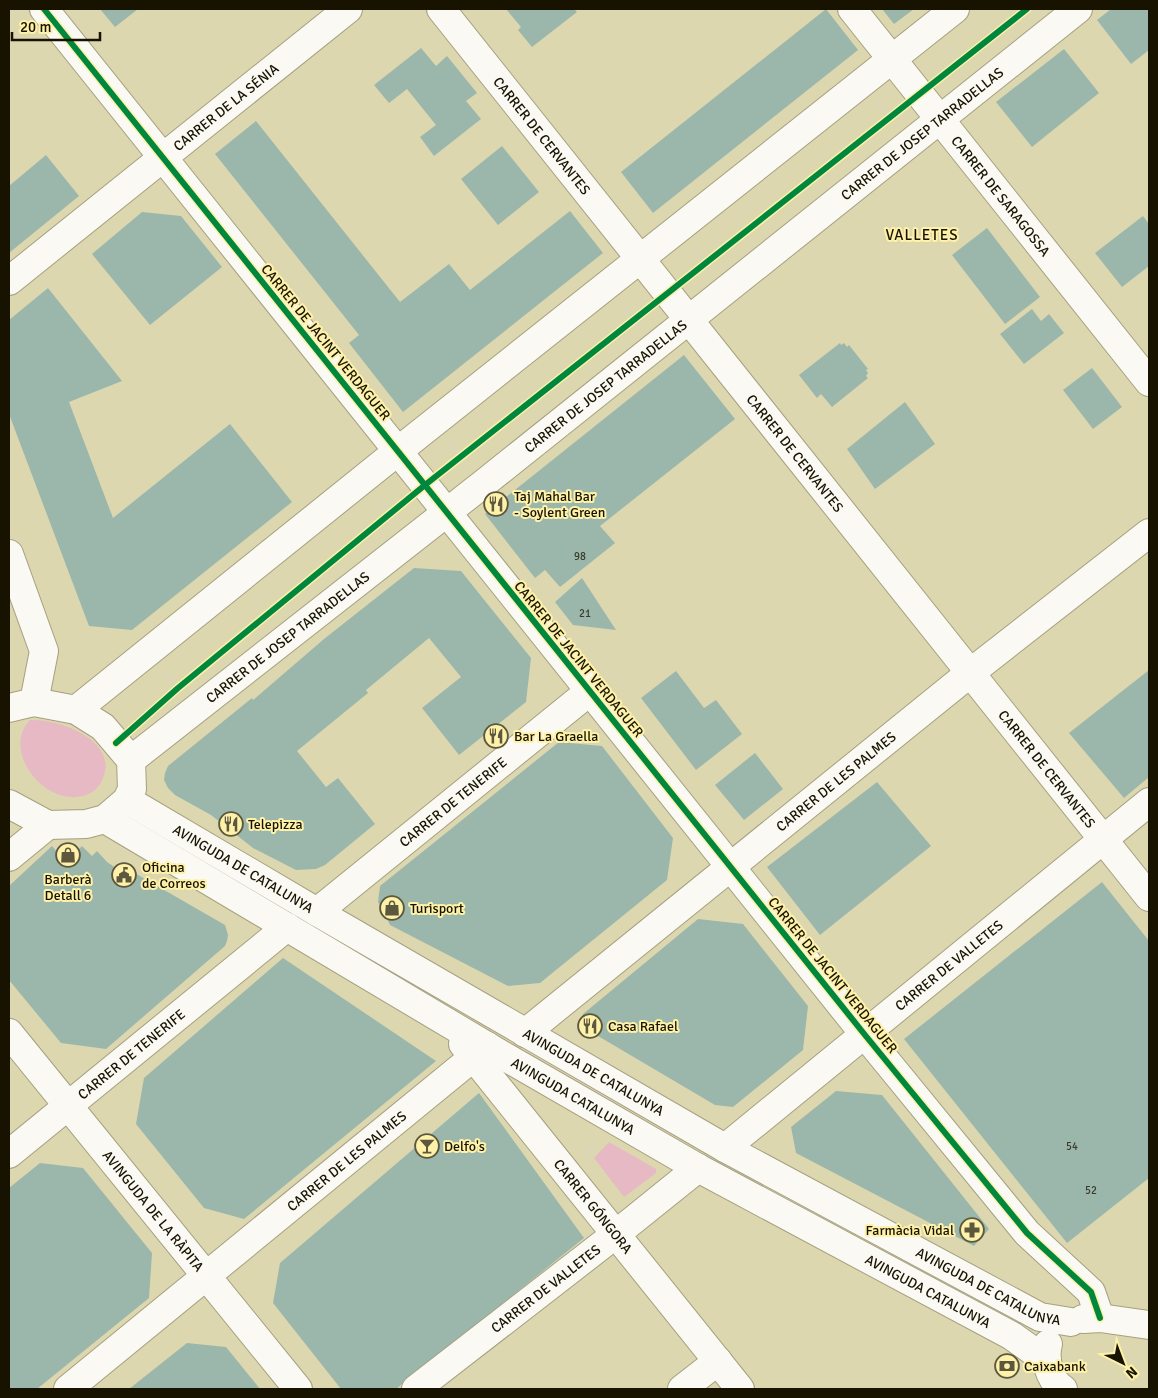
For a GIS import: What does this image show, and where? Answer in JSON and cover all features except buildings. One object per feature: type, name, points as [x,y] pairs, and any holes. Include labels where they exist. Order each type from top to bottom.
[{"type":"street","name":"CARRER DE JACINT VERDAGUER","points":[[44,9],[865,1035],[1027,1233],[1091,1292],[1100,1318]]},
{"type":"street","name":"CARRER DE LA SÉNIA","points":[[9,281],[348,9]]},
{"type":"street","name":"CARRER DE CERVANTES","points":[[441,9],[1149,897]]},
{"type":"street","name":"CARRER DE SARAGOSSA","points":[[852,9],[1149,382]]},
{"type":"street","points":[[76,710],[363,478],[955,9]]},
{"type":"street","name":"CARRER DE JOSEP TARRADELLAS","points":[[130,760],[447,513],[1078,9]]},
{"type":"street","name":"CARRER DE LES PALMES","points":[[525,1033],[970,673],[1149,533]]},
{"type":"street","points":[[9,554],[44,651],[21,705],[76,710],[103,727],[130,760],[132,789],[127,800],[106,819],[86,824],[48,825],[9,804]]},
{"type":"street","name":"CARRER DE TENERIFE","points":[[317,912],[590,691]]},
{"type":"street","name":"AVINGUDA DE CATALUNYA","points":[[127,800],[725,1148],[1040,1317],[1071,1322]]},
{"type":"street","name":"CARRER DE VALLETES","points":[[725,1148],[1149,802]]},
{"type":"street","points":[[106,819],[287,927]]},
{"type":"street","points":[[9,857],[48,825]]},
{"type":"street","name":"CARRER DE TENERIFE","points":[[9,1154],[287,927]]},
{"type":"street","name":"CARRER GÓNGORA","points":[[287,927],[445,1021],[481,1052],[566,1171],[740,1389]]},
{"type":"street","name":"AVINGUDA DE LA RÀPITA","points":[[9,1033],[298,1389]]},
{"type":"street","name":"CARRER DE LES PALMES","points":[[68,1389],[481,1052]]},
{"type":"street","name":"AVINGUDA CATALUNYA","points":[[481,1052],[621,1123],[698,1168],[1012,1336],[1047,1361]]},
{"type":"street","name":"CARRER DE VALLETES","points":[[416,1389],[698,1168]]},
{"type":"street","points":[[1063,1389],[1060,1388],[1051,1375],[1047,1361],[1046,1350],[1048,1340],[1057,1329],[1071,1322],[1086,1318],[1100,1318],[1149,1325]]},
{"type":"street","points":[[682,1389],[718,1362]]},
{"type":"path","points":[[932,27],[980,87]]},
{"type":"path","points":[[954,68],[968,56]]},
{"type":"path","points":[[862,83],[910,142]]},
{"type":"path","points":[[883,124],[920,95]]},
{"type":"path","points":[[678,229],[726,290]]},
{"type":"path","points":[[626,327],[714,258]]},
{"type":"path","points":[[606,286],[654,347]]},
{"type":"path","points":[[433,423],[483,484]]},
{"type":"path","points":[[384,519],[469,451]]},
{"type":"path","points":[[363,478],[413,539]]},
{"type":"path","points":[[148,652],[196,709]]},
{"type":"path","points":[[171,694],[186,682]]},
{"type":"path","points":[[566,1171],[621,1123]]},
{"type":"shaded area","points":[[30,720],[42,720],[71,728],[95,743],[103,754],[106,766],[102,780],[96,789],[86,795],[71,797],[56,794],[43,786],[24,761],[20,747],[22,733]]},
{"type":"shaded area","points":[[609,1142],[656,1169],[656,1173],[624,1197],[594,1158]]},
{"type":"cycle path","points":[[44,9],[865,1035],[1027,1233],[1091,1292],[1100,1318]]},
{"type":"cycle path","points":[[116,743],[178,688],[425,485],[1027,9]]},
{"type":"place","name":"Taj Mahal Bar - Soylent Green","points":[[496,504]]},
{"type":"place","name":"Bar La Graella","points":[[496,736]]},
{"type":"place","name":"Telepizza","points":[[231,824]]},
{"type":"place","name":"Barberà Detall 6","points":[[68,855]]},
{"type":"place","name":"Oficina de Correos","points":[[124,875]]},
{"type":"place","name":"Turisport","points":[[392,908]]},
{"type":"place","name":"Casa Rafael","points":[[590,1026]]},
{"type":"place","name":"Delfo's","points":[[427,1146]]},
{"type":"place","name":"Farmàcia Vidal","points":[[972,1230]]},
{"type":"place","name":"Caixabank","points":[[1007,1366]]},
{"type":"district","name":"VALLETES","points":[[922,235]]}]
